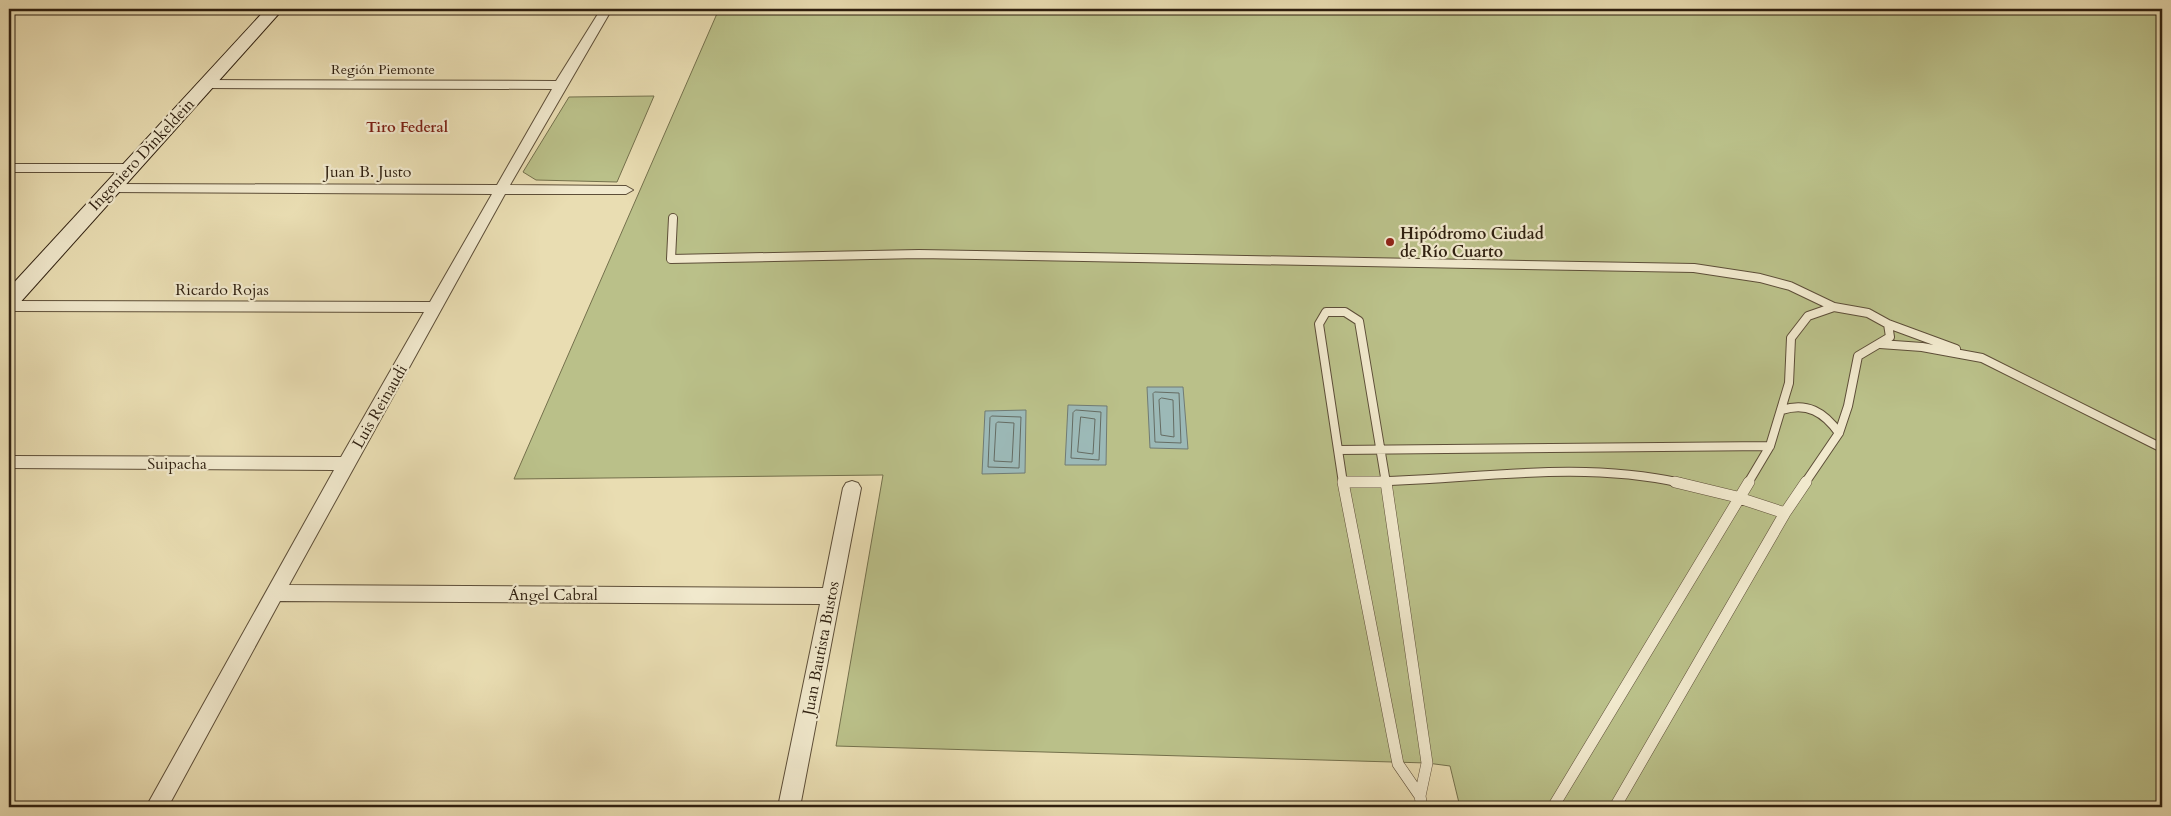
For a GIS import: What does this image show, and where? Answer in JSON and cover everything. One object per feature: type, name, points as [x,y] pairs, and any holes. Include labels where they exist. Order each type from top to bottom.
[{"type":"main road","name":"Ingeniero Dinkeldein","points":[[9,300],[127,168],[275,9]]},
{"type":"street","name":"Luis Reinaudi","points":[[157,807],[346,464],[503,189],[560,85],[606,9]]},
{"type":"street","name":"Región Piemonte","points":[[206,84],[560,85]]},
{"type":"street","points":[[9,168],[127,168]]},
{"type":"street","name":"Juan B. Justo","points":[[110,188],[626,190]]},
{"type":"street","name":"Ricardo Rojas","points":[[9,306],[435,307]]},
{"type":"street","name":"Suipacha","points":[[9,462],[346,464]]},
{"type":"street","name":"Juan Bautista Bustos","points":[[789,807],[852,488]]},
{"type":"street","name":"Ángel Cabral","points":[[275,593],[830,596]]},
{"type":"lane","points":[[673,218],[671,259],[919,254],[1694,268],[1730,272],[1790,286],[1834,307],[1868,314],[1888,324],[1982,358],[2162,448]]},
{"type":"lane","points":[[1553,807],[1770,446],[1789,383],[1791,338],[1808,316],[1834,307]]},
{"type":"lane","points":[[1326,312],[1345,312],[1359,321],[1381,450],[1427,763],[1421,802],[1398,764],[1343,482],[1319,324],[1326,312]]},
{"type":"lane","points":[[1615,807],[1785,512],[1839,433],[1848,406],[1858,356],[1890,337],[1888,324]]},
{"type":"lane","points":[[1880,344],[1922,347],[1982,358]]},
{"type":"lane","points":[[1782,410],[1797,406],[1815,409],[1828,418],[1839,433]]},
{"type":"lane","points":[[1338,450],[1770,446]]},
{"type":"lane","points":[[1343,482],[1386,483],[1568,470],[1656,478],[1741,497],[1785,512]]},
{"type":"green space","name":"Hipódromo Ciudad de Río Cuarto","points":[[719,9],[2162,9],[2162,807],[1460,807],[1450,766],[1427,763],[836,746],[883,475],[514,479]]},
{"type":"green space","points":[[654,96],[617,182],[536,180],[523,172],[569,97]]},
{"type":"water","points":[[1147,387],[1183,387],[1188,449],[1150,448]]},
{"type":"water","points":[[1068,405],[1107,406],[1106,465],[1065,465]]},
{"type":"water","points":[[1026,410],[1025,473],[982,474],[985,411]]},
{"type":"place","name":"Hipódromo Ciudad de Río Cuarto","points":[[1390,242]]},
{"type":"district","name":"Tiro Federal","points":[[407,127]]}]
